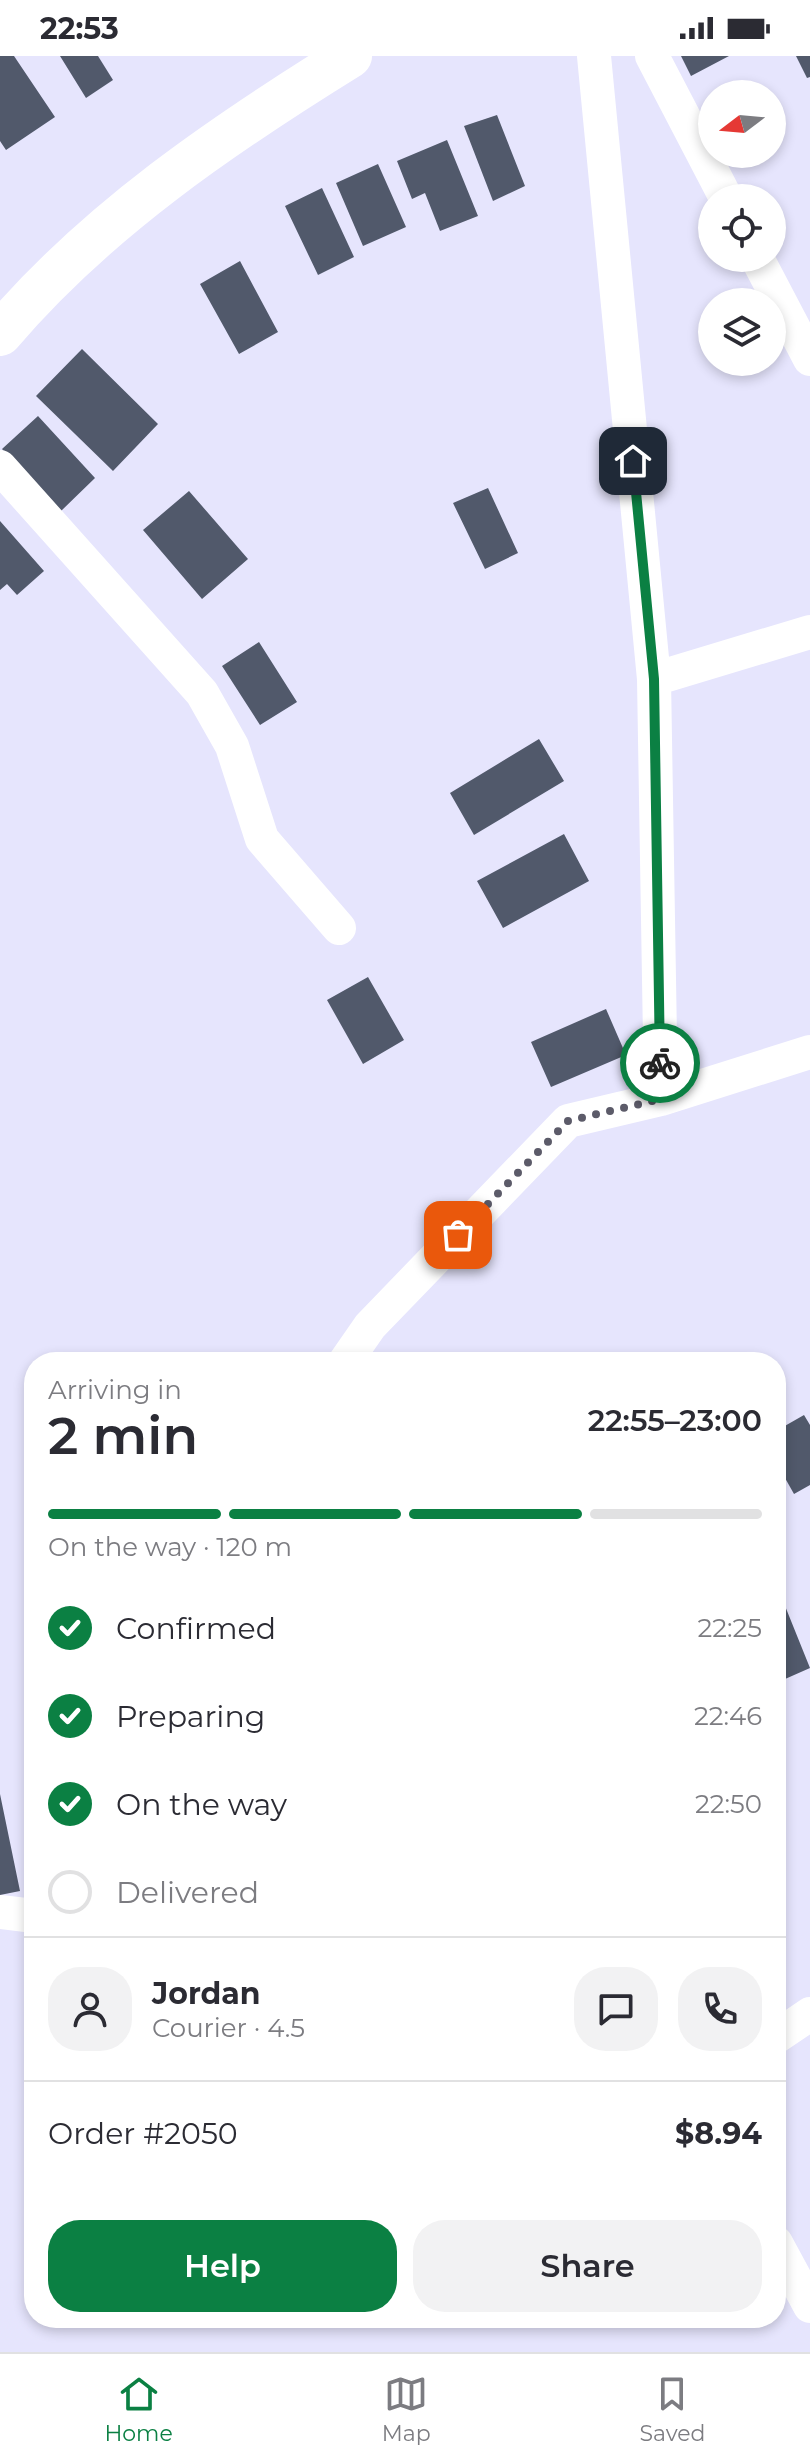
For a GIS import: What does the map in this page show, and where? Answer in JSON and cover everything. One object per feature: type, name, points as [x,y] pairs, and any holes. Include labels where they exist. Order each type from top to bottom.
[{"type":"main road","points":[[0,334],[36,293],[89,244],[186,165],[350,56]]},
{"type":"street","points":[[594,56],[654,679],[661,1099]]},
{"type":"street","points":[[652,56],[719,184]]},
{"type":"street","points":[[764,272],[810,359]]},
{"type":"street","points":[[0,467],[202,693],[232,746],[262,839],[339,928]]},
{"type":"street","points":[[654,679],[810,632]]},
{"type":"street","points":[[352,1352],[370,1326],[568,1121],[661,1099],[810,1052]]},
{"type":"street","points":[[0,1912],[24,1915]]},
{"type":"street","points":[[786,2030],[810,2014]]},
{"type":"street","points":[[786,2262],[810,2306]]},
{"type":"building","points":[[0,56],[14,56],[55,117],[6,150],[0,141]]},
{"type":"building","points":[[60,56],[98,56],[113,80],[86,98]]},
{"type":"building","points":[[681,56],[729,56],[691,76]]},
{"type":"building","points":[[796,56],[810,56],[810,77],[807,78]]},
{"type":"building","points":[[497,115],[525,186],[493,201],[464,126]]},
{"type":"building","points":[[447,140],[478,216],[440,231],[425,193],[412,199],[397,161]]},
{"type":"building","points":[[378,164],[406,227],[363,246],[336,183]]},
{"type":"building","points":[[322,188],[354,257],[318,275],[285,206]]},
{"type":"building","points":[[240,261],[278,332],[239,354],[200,284]]},
{"type":"building","points":[[82,349],[158,424],[113,471],[36,396]]},
{"type":"building","points":[[38,416],[95,478],[60,512],[2,449]]},
{"type":"building","points":[[488,488],[518,553],[485,569],[453,503]]},
{"type":"building","points":[[189,491],[248,559],[202,599],[143,530]]},
{"type":"building","points":[[0,521],[44,571],[17,595],[7,584],[0,590]]},
{"type":"building","points":[[259,642],[297,702],[260,725],[222,666]]},
{"type":"building","points":[[539,739],[564,781],[474,835],[450,793]]},
{"type":"building","points":[[564,834],[589,881],[503,928],[477,881]]},
{"type":"building","points":[[368,977],[404,1040],[363,1064],[327,1000]]},
{"type":"building","points":[[606,1009],[626,1055],[551,1087],[531,1042]]},
{"type":"building","points":[[804,1415],[810,1425],[810,1485],[794,1494],[786,1480],[786,1425]]},
{"type":"building","points":[[786,1608],[810,1668],[786,1679]]},
{"type":"building","points":[[0,1794],[20,1891],[0,1895]]},
{"type":"way so far","points":[[458,1235],[568,1121],[661,1099],[660,1063]]},
{"type":"route","points":[[633,461],[654,679],[660,1063]]}]
